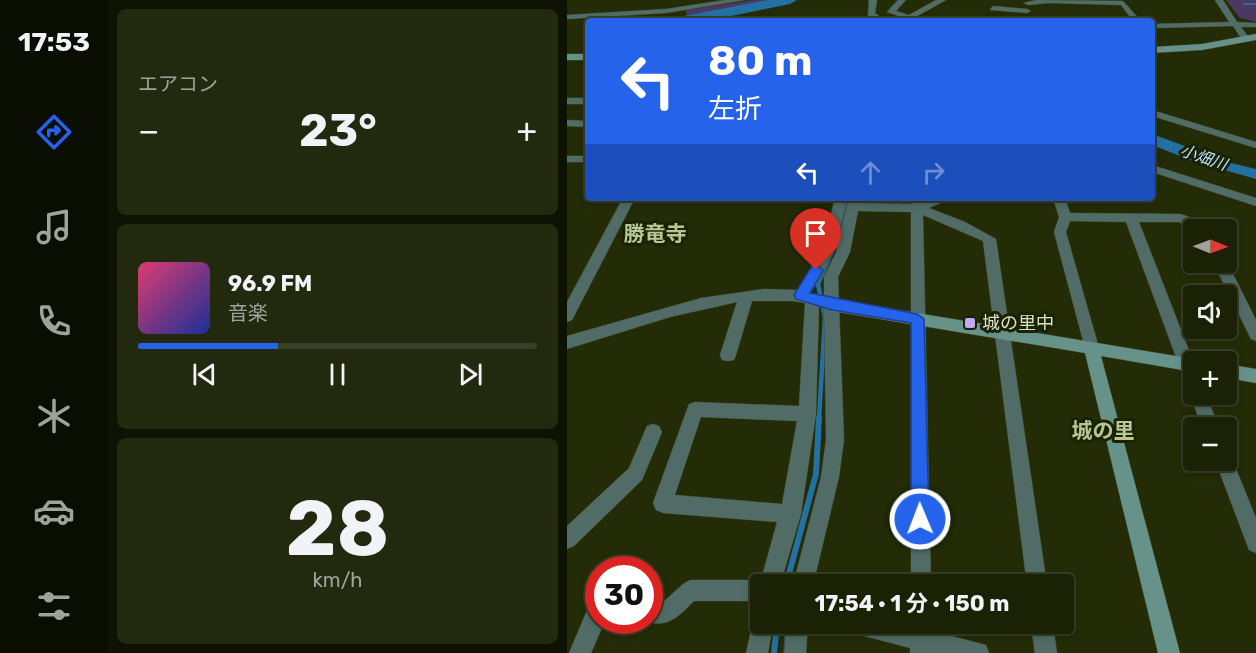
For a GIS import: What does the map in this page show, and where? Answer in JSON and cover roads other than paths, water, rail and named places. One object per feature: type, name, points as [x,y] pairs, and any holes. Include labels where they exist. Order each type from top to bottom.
[{"type":"street","points":[[624,8],[630,0]]},
{"type":"street","points":[[567,10],[624,8],[712,0]]},
{"type":"street","points":[[567,17],[666,11],[741,0]]},
{"type":"street","points":[[873,0],[871,14],[877,18]]},
{"type":"street","points":[[901,0],[891,12],[910,18],[942,0]]},
{"type":"street","points":[[1219,0],[1246,39]]},
{"type":"street","points":[[993,8],[1049,1],[1122,2],[1135,18]]},
{"type":"street","points":[[1155,26],[1256,25]]},
{"type":"street","points":[[1155,50],[1196,48],[1256,37]]},
{"type":"street","points":[[567,57],[585,57]]},
{"type":"street","points":[[567,101],[585,101]]},
{"type":"street","points":[[1155,114],[1256,145]]},
{"type":"street","points":[[567,123],[585,124]]},
{"type":"street","points":[[567,159],[585,159]]},
{"type":"street","points":[[1155,169],[1256,202]]},
{"type":"street","points":[[567,316],[627,201]]},
{"type":"street","points":[[773,574],[791,513],[808,414],[814,351],[806,297],[824,253],[840,201]]},
{"type":"street","points":[[1060,201],[1065,217],[1060,232],[1169,653]]},
{"type":"street","points":[[806,574],[830,477],[835,440],[831,277],[843,252],[854,203],[917,203],[989,239],[1035,574]]},
{"type":"street","points":[[917,203],[921,574]]},
{"type":"street","points":[[1065,217],[1183,219]]},
{"type":"street","points":[[1131,218],[1184,351]]},
{"type":"street","points":[[1225,273],[1256,335]]},
{"type":"street","points":[[729,355],[746,296]]},
{"type":"street","points":[[567,343],[583,336],[714,301],[746,296],[806,297],[832,304],[1183,364]]},
{"type":"street","points":[[1237,373],[1256,376]]},
{"type":"street","points":[[791,513],[663,502],[695,409],[808,414]]},
{"type":"street","points":[[567,538],[636,474],[653,432]]},
{"type":"street","points":[[1228,471],[1256,543]]},
{"type":"street","points":[[663,614],[667,614],[690,591],[750,590]]},
{"type":"street","points":[[580,653],[588,634]]},
{"type":"street","points":[[757,653],[760,634]]},
{"type":"street","points":[[795,653],[796,634]]},
{"type":"street","points":[[900,634],[978,653]]},
{"type":"street","points":[[1043,634],[1046,653]]},
{"type":"water","name":"小畑川","points":[[1155,135],[1231,163],[1256,169],[1256,179],[1193,161],[1155,146]]},
{"type":"waterway","points":[[699,18],[790,0]]},
{"type":"waterway","points":[[1244,4],[1256,4]]},
{"type":"waterway","points":[[837,241],[848,201]]},
{"type":"waterway","points":[[819,419],[825,317],[818,284],[837,239]]},
{"type":"waterway","points":[[789,574],[816,474],[819,418]]},
{"type":"waterway","points":[[774,653],[776,634]]},
{"type":"place","name":"城の里中","points":[[970,323]]},
{"type":"district","name":"勝竜寺","points":[[655,234]]},
{"type":"district","name":"城の里","points":[[1103,431]]}]
